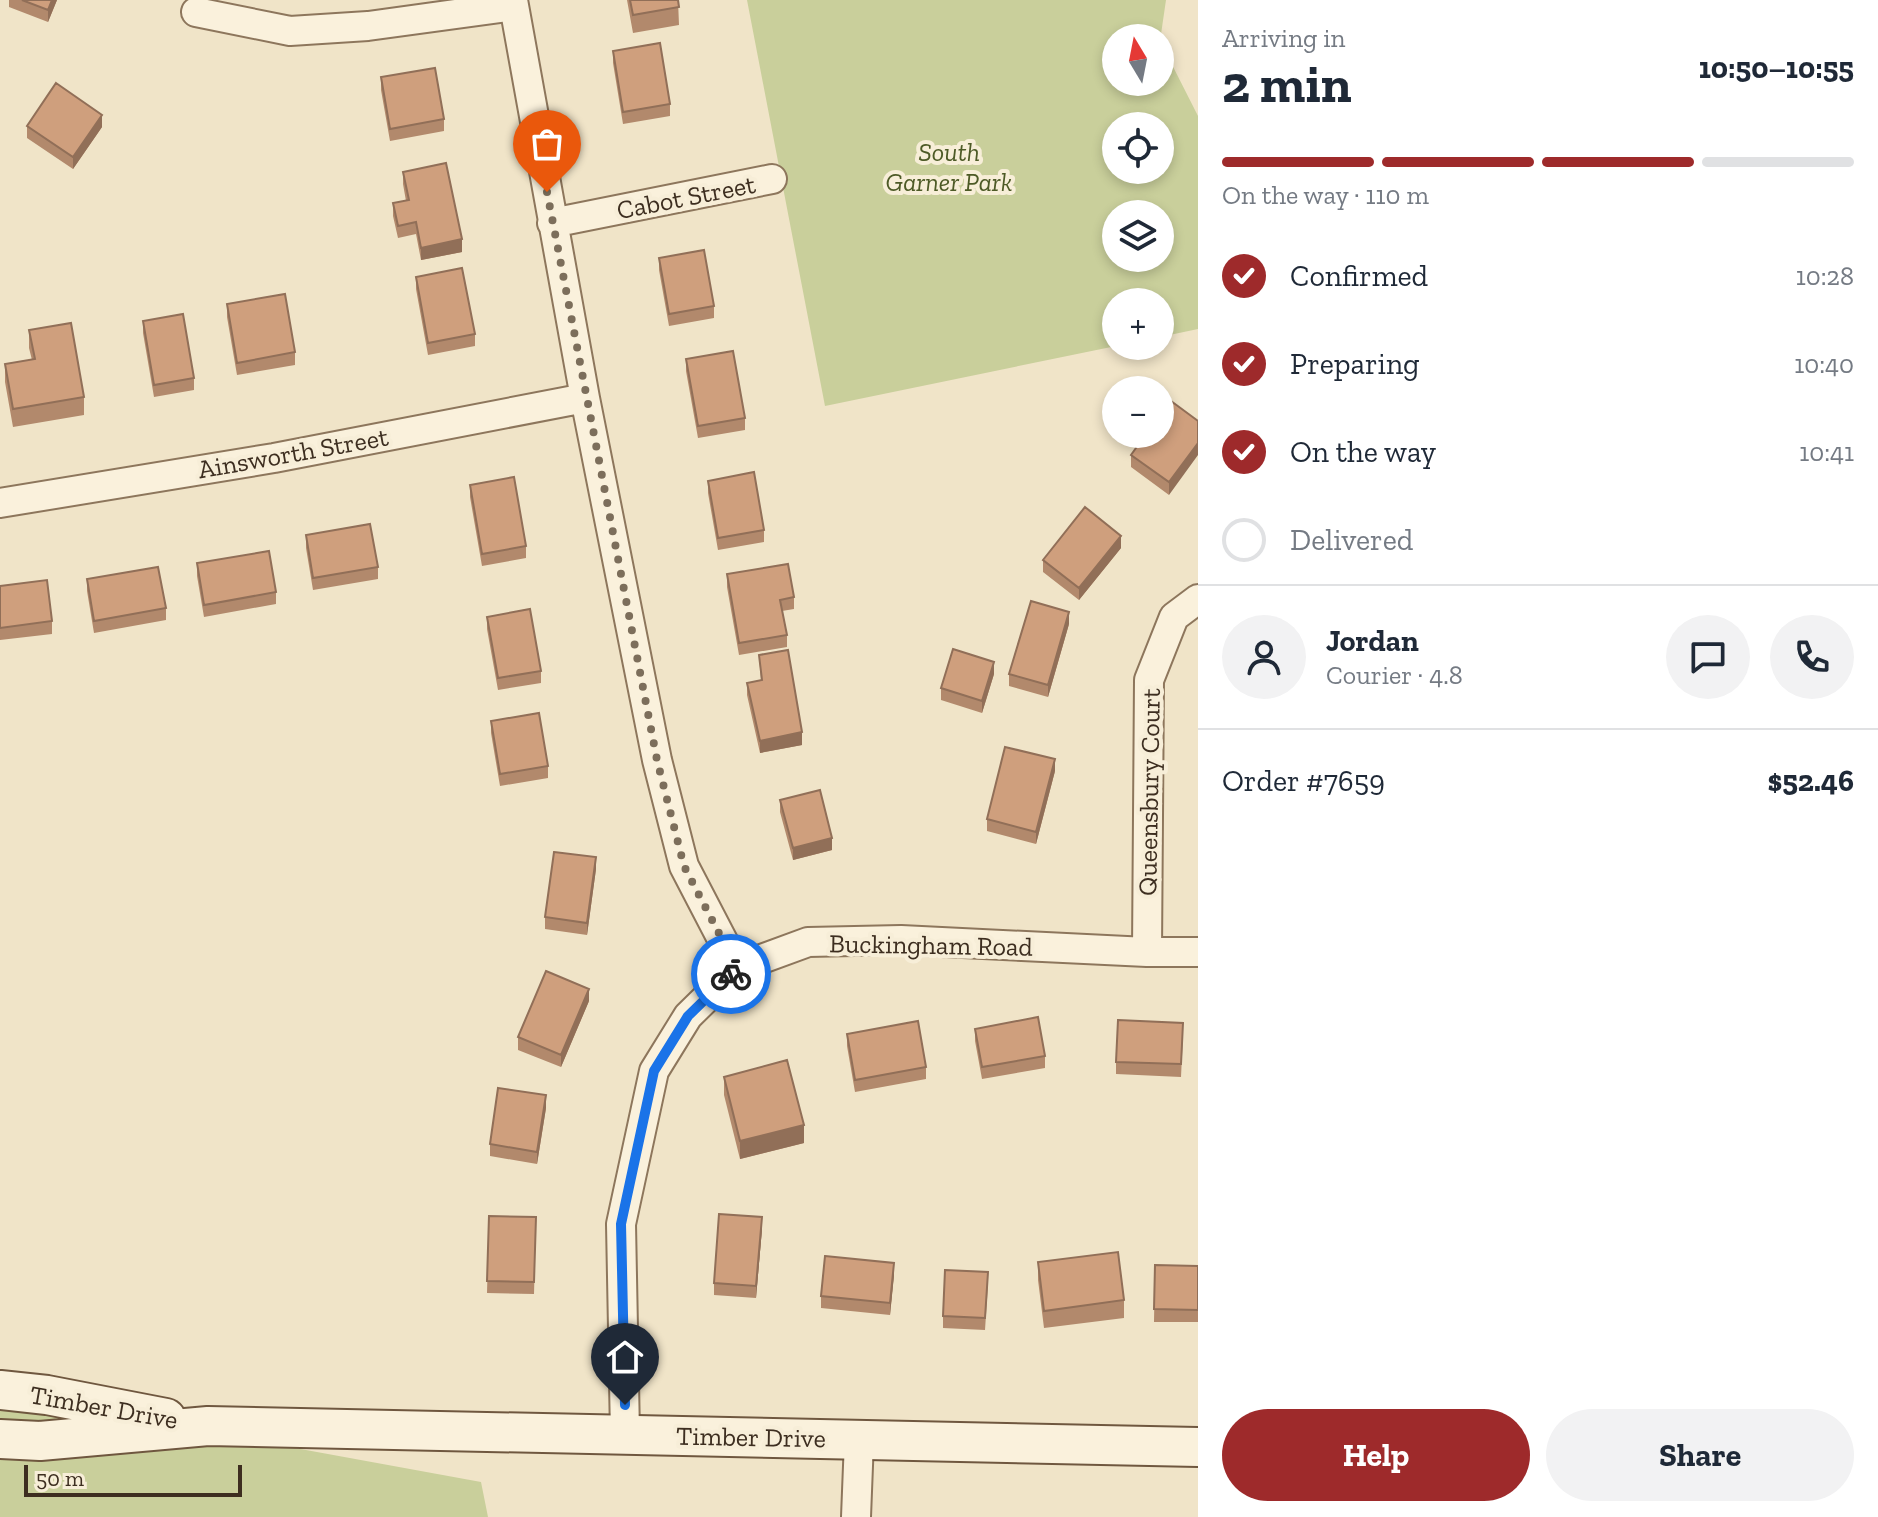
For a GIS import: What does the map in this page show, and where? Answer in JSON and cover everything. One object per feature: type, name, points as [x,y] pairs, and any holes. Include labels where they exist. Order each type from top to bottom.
[{"type":"main road","name":"Timber Drive","points":[[0,1390],[47,1395],[208,1426]]},
{"type":"main road","name":"Timber Drive","points":[[0,1439],[40,1441],[208,1426],[1198,1447]]},
{"type":"street","points":[[196,12],[290,31],[368,26],[513,3],[585,398],[657,760],[684,866],[737,968]]},
{"type":"street","name":"Cabot Street","points":[[552,223],[772,179]]},
{"type":"street","name":"Ainsworth Street","points":[[0,503],[274,458],[585,398]]},
{"type":"street","name":"Queensbury Court","points":[[1147,952],[1149,680],[1174,617],[1198,599]]},
{"type":"street","name":"Buckingham Road","points":[[625,1434],[621,1224],[654,1071],[688,1016],[737,968],[808,942],[901,940],[1198,952]]},
{"type":"street","points":[[856,1517],[859,1440]]},
{"type":"green space","name":"South Garner Park","points":[[747,0],[1166,0],[1162,24],[1102,24],[1102,96],[1174,96],[1174,69],[1198,116],[1198,329],[1174,334],[1174,288],[1102,288],[1102,349],[825,406]]},
{"type":"green space","points":[[0,1394],[481,1482],[488,1517],[0,1517]]},
{"type":"building","points":[[22,0],[52,0],[48,10]]},
{"type":"building","points":[[630,0],[678,0],[679,7],[633,15]]},
{"type":"building","points":[[660,43],[670,104],[623,112],[613,51]]},
{"type":"building","points":[[435,68],[444,119],[390,129],[381,77]]},
{"type":"building","points":[[56,83],[102,115],[73,157],[27,126]]},
{"type":"building","points":[[446,163],[462,239],[421,248],[416,222],[398,226],[393,203],[409,200],[403,172]]},
{"type":"building","points":[[704,250],[714,306],[669,314],[659,258]]},
{"type":"building","points":[[462,268],[475,334],[428,343],[416,277]]},
{"type":"building","points":[[285,294],[295,352],[237,363],[227,304]]},
{"type":"building","points":[[183,314],[194,378],[154,385],[143,321]]},
{"type":"building","points":[[71,323],[84,397],[13,409],[5,364],[35,359],[29,330]]},
{"type":"building","points":[[733,351],[745,418],[698,426],[686,359]]},
{"type":"building","points":[[1174,403],[1198,421],[1198,443],[1169,482],[1131,455],[1136,448],[1174,448]]},
{"type":"building","points":[[754,472],[764,530],[718,538],[708,481]]},
{"type":"building","points":[[514,477],[526,546],[482,554],[470,485]]},
{"type":"building","points":[[1085,507],[1121,536],[1079,588],[1043,560]]},
{"type":"building","points":[[370,524],[378,567],[313,578],[306,535]]},
{"type":"building","points":[[269,551],[276,592],[204,605],[197,563]]},
{"type":"building","points":[[788,564],[794,597],[780,600],[787,635],[739,643],[727,574]]},
{"type":"building","points":[[158,567],[166,608],[94,621],[87,579]]},
{"type":"building","points":[[47,580],[52,621],[0,628],[0,586]]},
{"type":"building","points":[[1031,601],[1069,612],[1048,685],[1009,674]]},
{"type":"building","points":[[530,609],[541,671],[498,678],[487,617]]},
{"type":"building","points":[[953,649],[994,662],[982,701],[941,688]]},
{"type":"building","points":[[788,650],[802,732],[760,741],[747,683],[762,680],[759,655]]},
{"type":"building","points":[[539,713],[548,766],[500,774],[491,721]]},
{"type":"building","points":[[1005,747],[1055,759],[1036,832],[987,819]]},
{"type":"building","points":[[820,790],[832,838],[793,848],[780,800]]},
{"type":"building","points":[[554,852],[596,857],[587,923],[545,917]]},
{"type":"building","points":[[546,971],[589,989],[561,1055],[518,1037]]},
{"type":"building","points":[[1038,1017],[1045,1056],[982,1067],[975,1029]]},
{"type":"building","points":[[1118,1020],[1183,1023],[1181,1064],[1116,1062]]},
{"type":"building","points":[[918,1021],[926,1067],[855,1080],[847,1034]]},
{"type":"building","points":[[787,1060],[804,1125],[740,1141],[724,1077]]},
{"type":"building","points":[[498,1088],[546,1095],[537,1152],[490,1144]]},
{"type":"building","points":[[719,1214],[762,1217],[756,1286],[714,1283]]},
{"type":"building","points":[[489,1216],[536,1217],[534,1282],[487,1281]]},
{"type":"building","points":[[1118,1252],[1124,1300],[1044,1311],[1038,1262]]},
{"type":"building","points":[[825,1256],[894,1263],[890,1303],[821,1296]]},
{"type":"building","points":[[1155,1265],[1198,1266],[1198,1310],[1154,1309]]},
{"type":"building","points":[[945,1270],[988,1272],[985,1318],[943,1316]]},
{"type":"way so far","points":[[547,192],[657,760],[684,866],[737,968],[731,974]]},
{"type":"route","points":[[625,1405],[621,1224],[654,1071],[688,1016],[731,974]]}]
